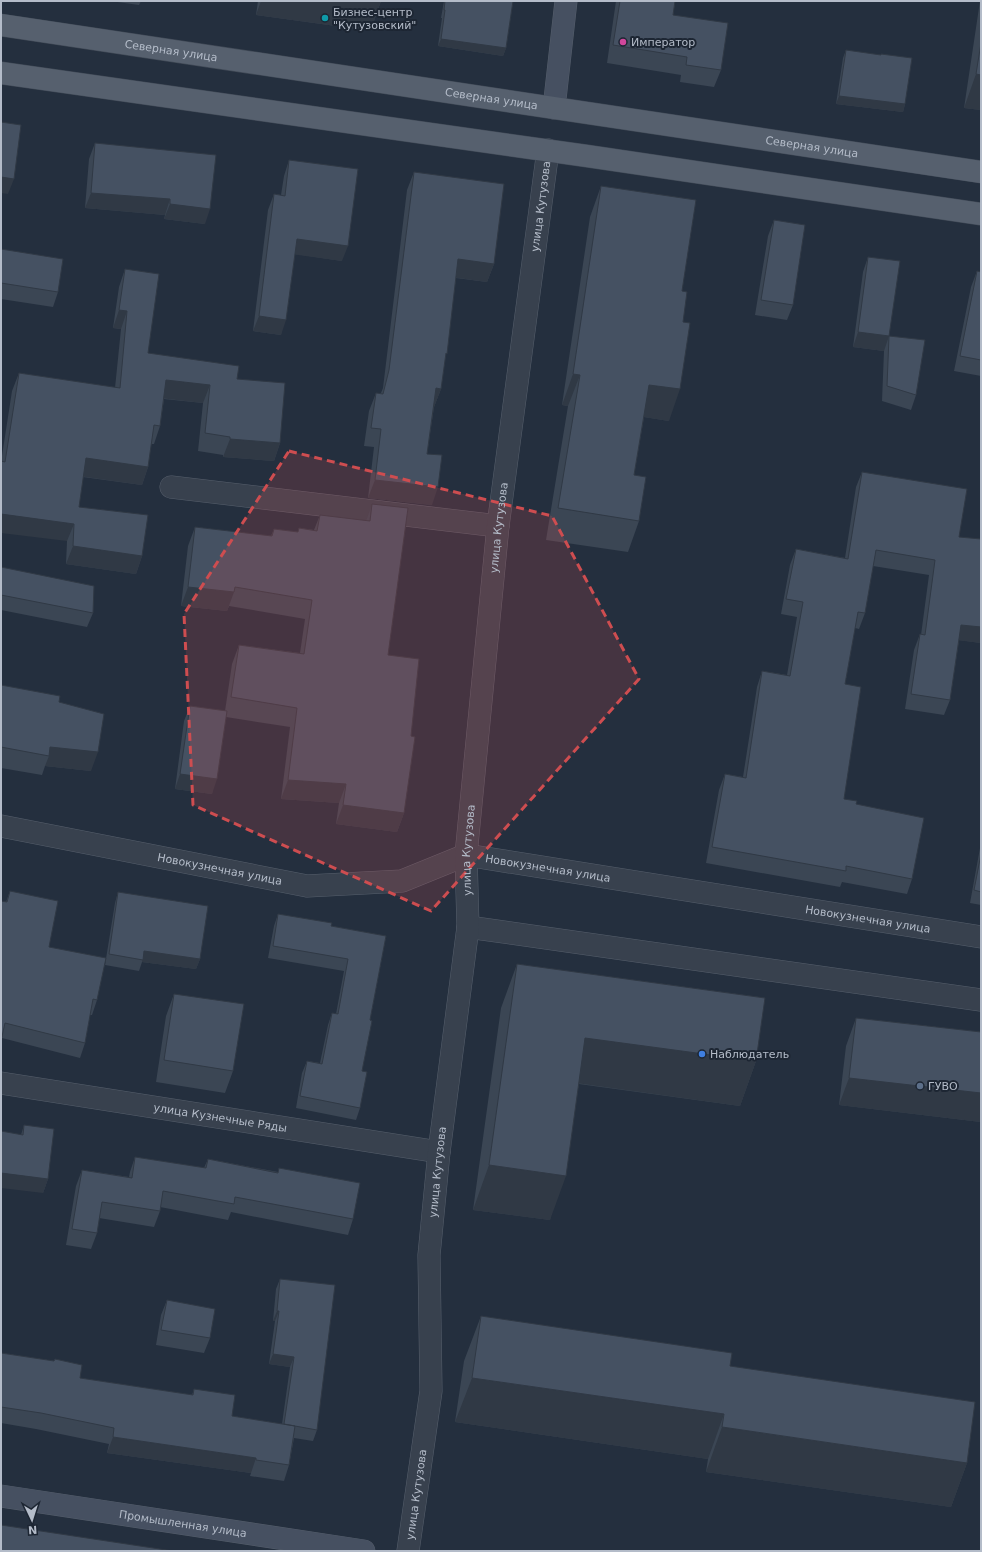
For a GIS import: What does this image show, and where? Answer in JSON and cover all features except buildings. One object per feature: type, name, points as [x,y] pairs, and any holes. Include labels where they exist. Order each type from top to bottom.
[{"type":"main road","points":[[554,108],[566,1]]},
{"type":"main road","name":"Северная улица","points":[[1,25],[981,172]]},
{"type":"main road","points":[[1,73],[548,150],[981,214]]},
{"type":"main road","name":"Промышленная улица","points":[[1,1496],[364,1551]]},
{"type":"street","name":"улица Кутузова","points":[[408,1551],[431,1391],[429,1255],[439,1152],[468,927],[466,855],[498,526],[548,150]]},
{"type":"street","points":[[172,487],[498,526]]},
{"type":"street","name":"Новокузнечная улица","points":[[1,826],[308,886],[402,881],[466,855],[981,937]]},
{"type":"street","points":[[468,927],[981,1000]]},
{"type":"street","name":"улица Кузнечные Ряды","points":[[1,1083],[439,1152]]},
{"type":"highlighted area","points":[[289,451],[552,516],[639,679],[431,911],[193,805],[184,614]]},
{"type":"place","name":"Бизнес-центр \"Кутузовский\"","points":[[325,18]]},
{"type":"place","name":"Император","points":[[623,42]]},
{"type":"place","name":"Наблюдатель","points":[[702,1054]]},
{"type":"place","name":"ГУВО","points":[[920,1086]]}]
